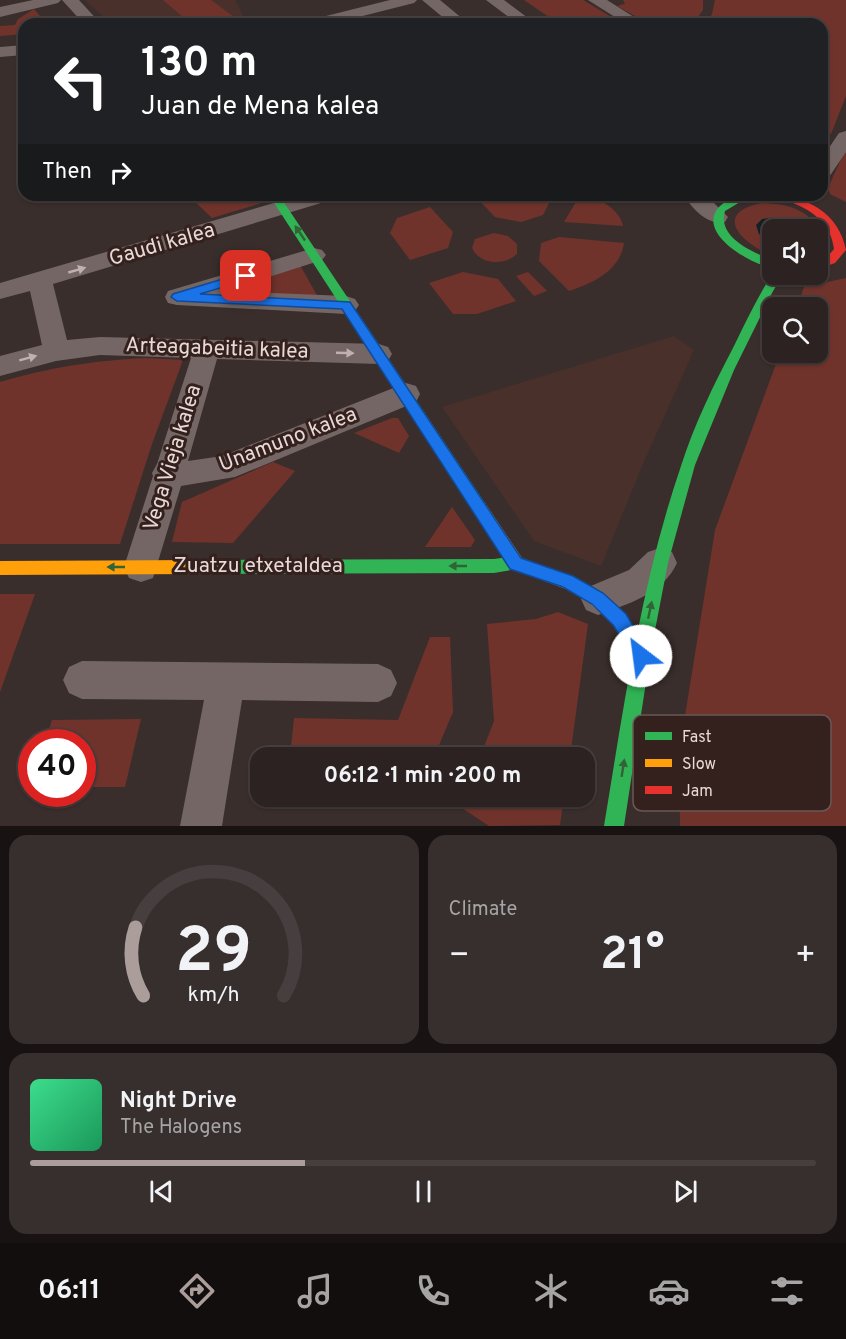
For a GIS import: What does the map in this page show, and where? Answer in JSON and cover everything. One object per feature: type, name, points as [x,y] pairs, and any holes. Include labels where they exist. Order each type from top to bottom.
[{"type":"street","points":[[0,12],[53,0]]},
{"type":"street","points":[[69,0],[87,18]]},
{"type":"street","points":[[337,18],[409,0]]},
{"type":"street","points":[[431,0],[456,2]]},
{"type":"street","points":[[431,0],[454,18]]},
{"type":"street","points":[[494,0],[520,18]]},
{"type":"street","points":[[596,0],[627,18]]},
{"type":"street","points":[[332,5],[345,16]]},
{"type":"street","points":[[1,54],[18,51]]},
{"type":"street","points":[[828,164],[846,137]]},
{"type":"street","points":[[278,201],[516,563],[567,581],[598,599],[620,620],[641,656]]},
{"type":"street","name":"Gaudi kalea","points":[[0,291],[40,280],[278,201]]},
{"type":"street","points":[[700,201],[717,217]]},
{"type":"street","points":[[730,201],[722,207],[717,217],[719,229],[728,241],[742,252],[762,260]]},
{"type":"street","points":[[812,201],[841,223],[842,247],[835,257],[828,260]]},
{"type":"street","points":[[314,255],[177,297],[346,305]]},
{"type":"street","points":[[0,366],[56,351],[40,280]]},
{"type":"street","points":[[615,826],[641,656],[660,563],[688,465],[728,370],[771,285]]},
{"type":"street","name":"Arteagabeitia kalea","points":[[56,351],[100,346],[379,354]]},
{"type":"street","name":"Vega Vieja kalea","points":[[141,567],[167,473],[207,349]]},
{"type":"street","name":"Unamuno kalea","points":[[167,473],[183,474],[224,468],[406,394]]},
{"type":"street","name":"Zuatzu etxetaldea","points":[[0,568],[494,566],[516,563]]},
{"type":"street","points":[[598,599],[641,581],[660,563]]},
{"type":"street","points":[[82,680],[378,683]]},
{"type":"street","points":[[201,826],[226,681]]},
{"type":"shaded area","points":[[85,0],[235,0],[244,18],[104,18]]},
{"type":"shaded area","points":[[163,0],[211,0],[234,17],[231,18],[184,18]]},
{"type":"shaded area","points":[[524,0],[583,0],[613,18],[550,18]]},
{"type":"shaded area","points":[[623,0],[703,0],[703,10],[697,18],[638,18],[617,6],[625,4]]},
{"type":"shaded area","points":[[715,0],[846,0],[846,96],[831,134],[828,133],[828,18],[710,18]]},
{"type":"shaded area","points":[[34,9],[42,18],[20,18]]},
{"type":"shaded area","points":[[18,19],[18,34],[0,36],[0,26],[15,25]]},
{"type":"shaded area","points":[[846,148],[846,202],[830,194],[828,188]]},
{"type":"shaded area","points":[[194,201],[265,202],[212,218]]},
{"type":"shaded area","points":[[480,201],[550,201],[543,215],[521,222],[495,217]]},
{"type":"shaded area","points":[[576,201],[602,201],[617,214],[623,226],[564,222]]},
{"type":"shaded area","points":[[762,203],[783,205],[799,210],[812,219],[762,219],[762,250],[751,244],[737,229],[735,221],[738,214]]},
{"type":"shaded area","points":[[430,207],[453,232],[448,248],[410,260],[390,233],[397,218]]},
{"type":"shaded area","points":[[775,217],[785,219],[762,219]]},
{"type":"shaded area","points":[[762,219],[762,236],[759,234],[756,225]]},
{"type":"shaded area","points":[[494,233],[508,236],[517,244],[517,254],[506,261],[493,262],[486,261],[476,254],[472,248],[475,239]]},
{"type":"shaded area","points":[[559,237],[624,243],[617,261],[611,268],[596,280],[569,291],[539,261],[541,243]]},
{"type":"shaded area","points":[[300,265],[318,297],[212,292]]},
{"type":"shaded area","points":[[463,272],[498,279],[516,301],[477,314],[453,314],[429,283]]},
{"type":"shaded area","points":[[528,272],[547,291],[534,296],[516,276]]},
{"type":"shaded area","points":[[846,278],[846,826],[680,826],[680,811],[831,811],[831,715],[685,715],[715,530],[776,363],[828,363],[828,297],[800,297],[804,287],[828,285],[828,282]]},
{"type":"shaded area","points":[[674,336],[694,350],[601,566],[534,541],[442,407]]},
{"type":"shaded area","points":[[145,358],[183,360],[152,444],[120,544],[0,544],[0,382],[72,366]]},
{"type":"shaded area","points":[[392,418],[398,418],[409,436],[399,453],[354,433]]},
{"type":"shaded area","points":[[273,462],[295,471],[233,543],[172,542],[182,502]]},
{"type":"shaded area","points":[[452,507],[475,540],[471,547],[425,547]]},
{"type":"shaded area","points":[[0,594],[35,594],[0,692]]},
{"type":"shaded area","points":[[558,612],[588,624],[571,747],[484,747],[494,721],[487,624],[536,619]]},
{"type":"shaded area","points":[[430,637],[450,637],[453,712],[438,747],[291,747],[294,718],[398,720]]},
{"type":"shaded area","points":[[141,719],[125,787],[96,787],[96,729],[49,729],[52,720]]},
{"type":"shaded area","points":[[563,807],[560,825],[489,826],[462,808]]},
{"type":"traffic: fast","points":[[278,201],[480,508]]},
{"type":"traffic: fast","points":[[734,201],[719,213],[717,222],[720,230],[735,245],[762,260]]},
{"type":"traffic: fast","points":[[614,826],[641,656],[660,563],[688,465],[728,370],[771,285]]},
{"type":"traffic: fast","points":[[198,567],[494,566],[516,563]]},
{"type":"traffic: slow","points":[[480,508],[516,563],[572,584],[597,599],[619,619],[641,656]]},
{"type":"traffic: slow","points":[[0,568],[198,567]]},
{"type":"traffic: jam","points":[[798,201],[826,219]]},
{"type":"traffic: jam","points":[[828,221],[834,228],[840,250],[828,261]]},
{"type":"route","points":[[246,276],[177,297],[346,305],[516,563],[567,581],[598,599],[620,620],[641,656]]}]
